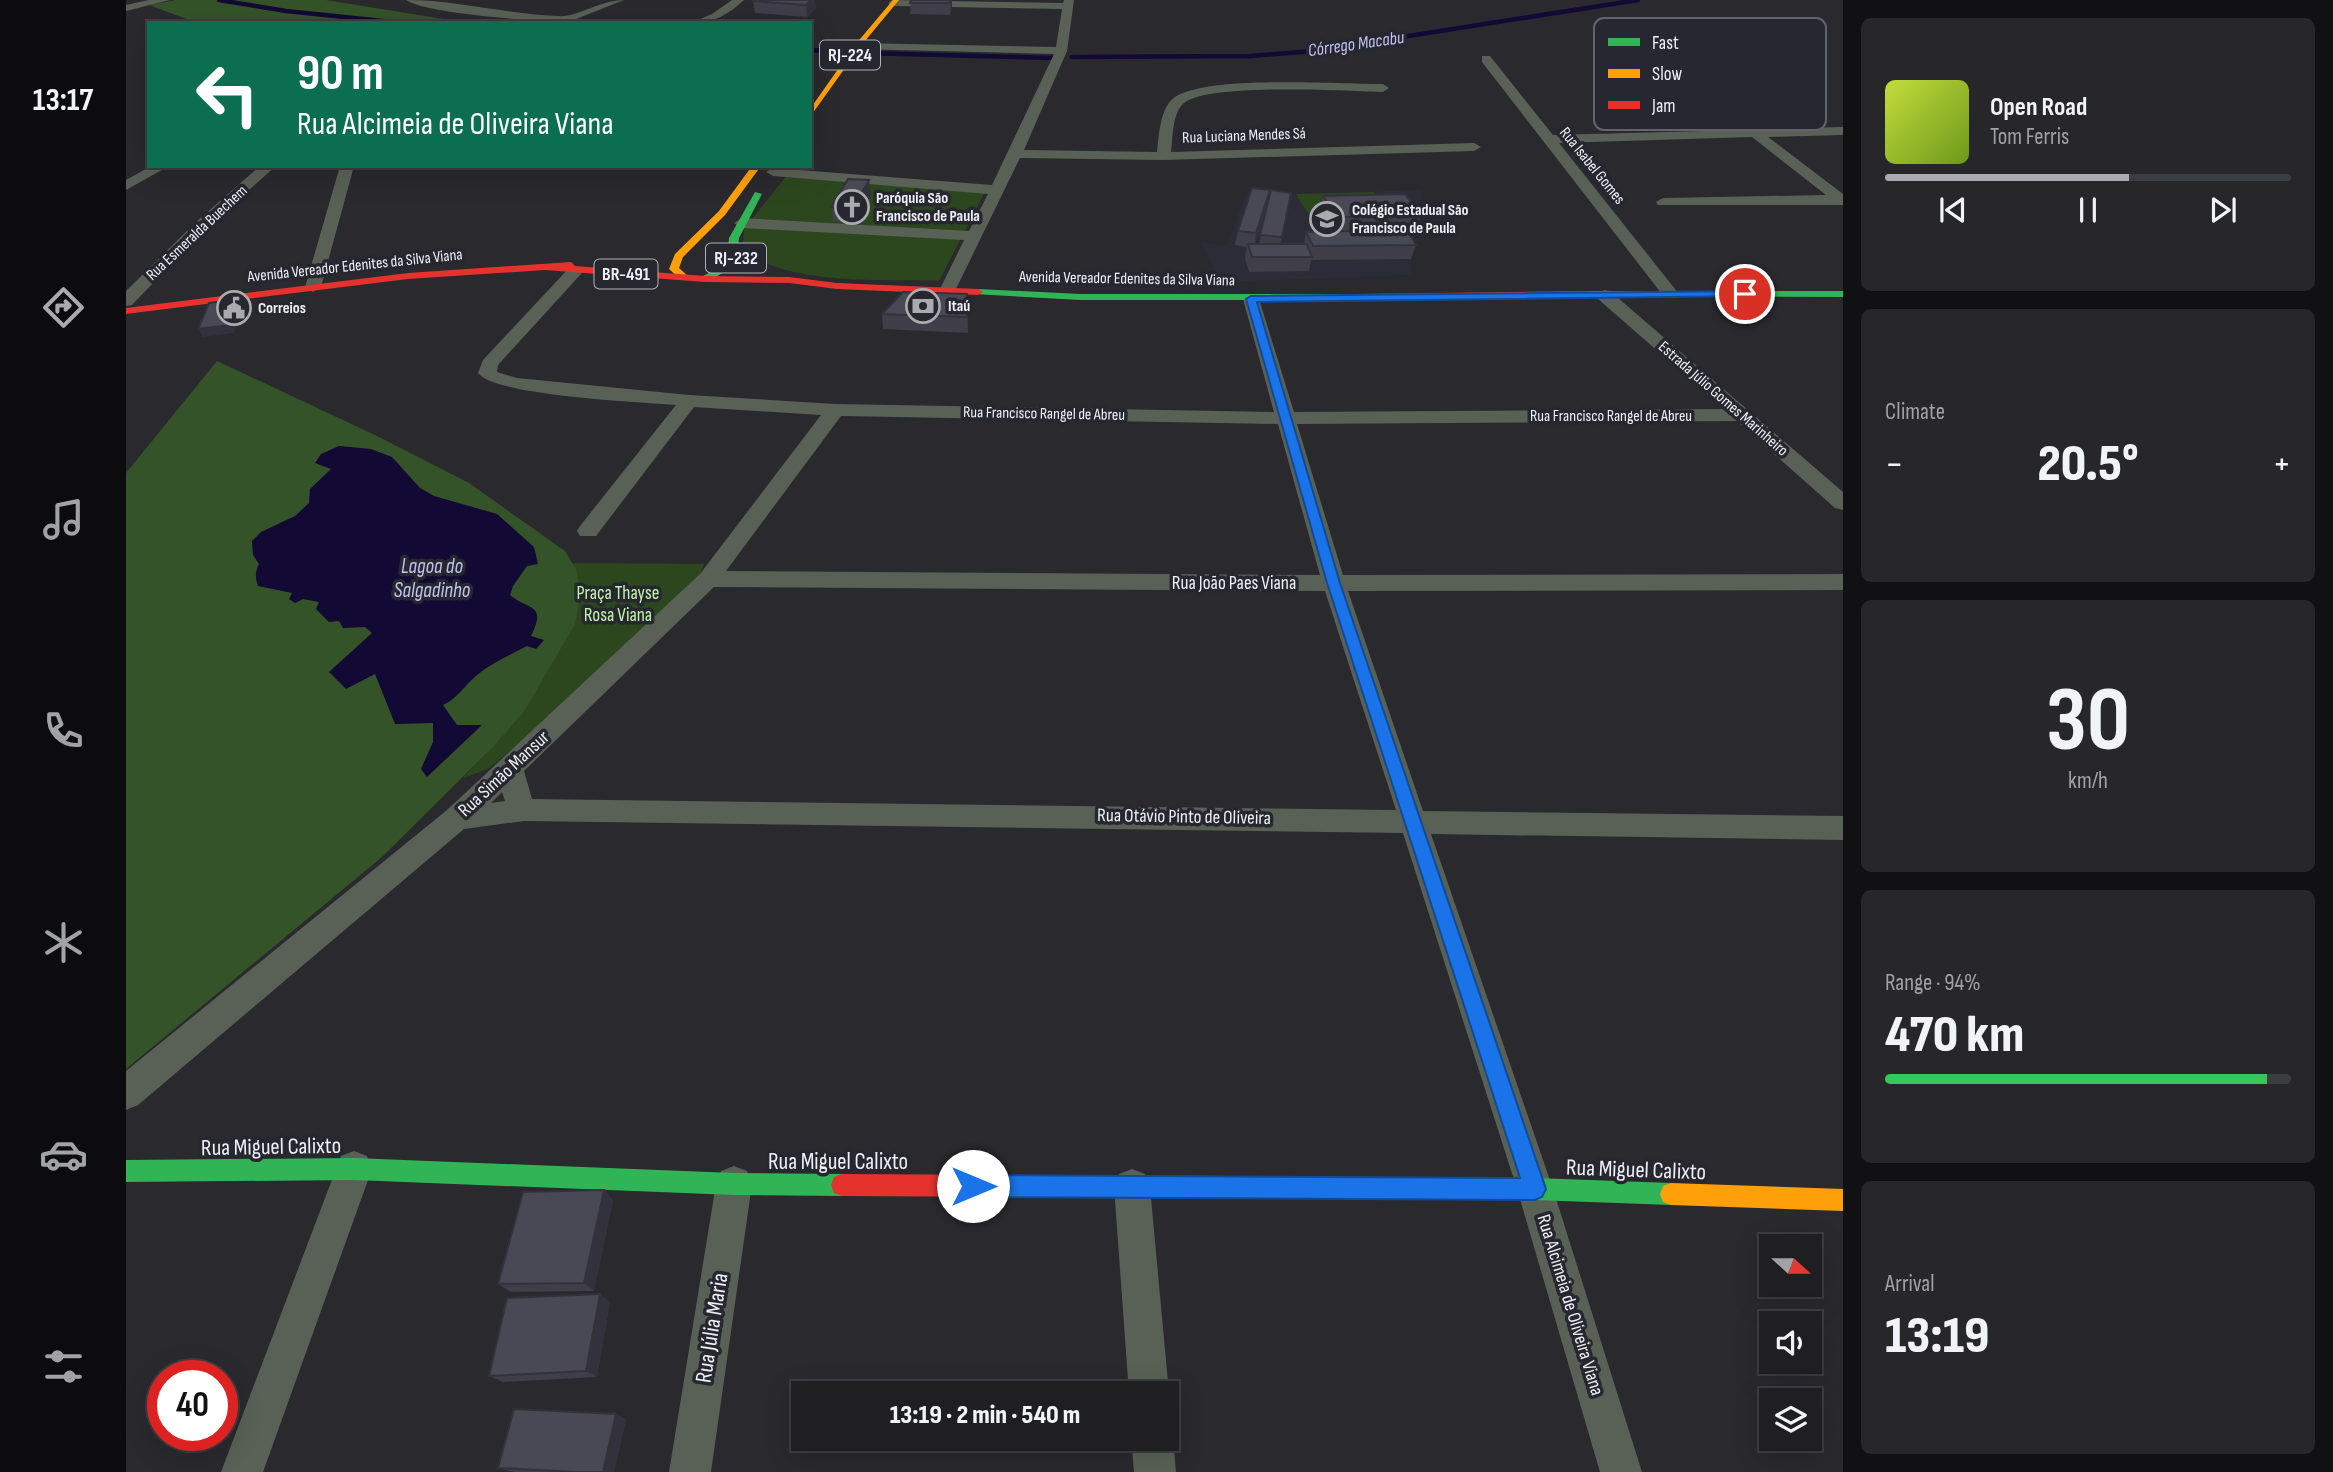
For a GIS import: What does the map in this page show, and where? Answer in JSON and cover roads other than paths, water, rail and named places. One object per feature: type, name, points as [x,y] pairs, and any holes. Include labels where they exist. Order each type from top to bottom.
[{"type":"main road","name":"RJ-224","points":[[840,42],[859,18],[889,1]]},
{"type":"main road","name":"RJ-224","points":[[812,113],[889,1]]},
{"type":"main road","points":[[705,279],[731,265],[719,257],[734,238],[769,168]]},
{"type":"main road","points":[[685,278],[665,257],[722,214],[769,168]]},
{"type":"main road","name":"Avenida Vereador Edenites da Silva Viana","points":[[126,311],[446,273],[665,257],[719,257],[789,280]]},
{"type":"main road","name":"Avenida Vereador Edenites da Silva Viana","points":[[546,267],[685,278],[789,280],[837,286],[1080,297],[1251,299],[1843,294]]},
{"type":"main road","name":"Rua Miguel Calixto","points":[[126,1171],[354,1169],[734,1184],[1535,1189],[1843,1200]]},
{"type":"street","points":[[126,8],[165,0]]},
{"type":"street","points":[[411,0],[557,21],[620,0]]},
{"type":"street","points":[[463,9],[489,0]]},
{"type":"street","points":[[702,21],[716,16],[739,0]]},
{"type":"street","points":[[889,1],[1067,3],[1060,51],[1015,154],[947,291]]},
{"type":"street","points":[[857,46],[1060,51]]},
{"type":"street","name":"Rua Isabel Gomes","points":[[1486,59],[1671,294]]},
{"type":"street","points":[[1163,156],[1172,111],[1177,101],[1188,94],[1236,89],[1383,88]]},
{"type":"street","points":[[1749,130],[1842,199]]},
{"type":"street","points":[[1547,139],[1843,131]]},
{"type":"street","name":"Rua Luciana Mendes Sá","points":[[1015,154],[1163,156],[1474,147]]},
{"type":"street","points":[[126,186],[158,168]]},
{"type":"street","name":"Rua Esmeralda Buechem","points":[[126,301],[201,225],[267,168]]},
{"type":"street","points":[[313,287],[345,168]]},
{"type":"street","points":[[769,168],[995,190]]},
{"type":"street","points":[[1663,202],[1842,199]]},
{"type":"street","points":[[742,223],[974,236]]},
{"type":"street","name":"Rua Francisco Rangel de Abreu","points":[[575,271],[489,364],[487,373],[517,384],[689,401],[835,410],[1285,418],[1740,415]]},
{"type":"street","name":"Estrada Júlio Gomes Marinheiro","points":[[1604,295],[1843,503]]},
{"type":"street","name":"Rua Alcimeia de Oliveira Viana","points":[[1251,299],[1334,583],[1535,1189],[1621,1472]]},
{"type":"street","points":[[588,531],[689,401]]},
{"type":"street","name":"Rua Simão Mansur","points":[[126,1093],[457,818],[510,770],[708,579],[835,410]]},
{"type":"street","name":"Rua João Paes Viana","points":[[708,579],[1334,583],[1843,582]]},
{"type":"street","points":[[510,770],[516,795],[524,810]]},
{"type":"street","name":"Rua Otávio Pinto de Oliveira","points":[[457,818],[524,810],[1414,820],[1843,828]]},
{"type":"street","points":[[242,1472],[354,1169]]},
{"type":"street","name":"Rua Júlia Maria","points":[[690,1472],[734,1184]]},
{"type":"street","points":[[1132,1187],[1148,1381]]},
{"type":"street","points":[[1154,1451],[1155,1472]]},
{"type":"water","name":"Lagoa do Salgadinho","points":[[339,446],[371,449],[392,457],[420,488],[434,496],[497,514],[534,547],[538,564],[527,566],[510,595],[534,609],[537,618],[531,636],[544,640],[536,649],[527,646],[488,667],[443,705],[457,725],[482,725],[427,777],[421,769],[433,742],[433,723],[395,724],[375,674],[346,689],[329,672],[372,633],[365,627],[343,628],[339,621],[329,622],[316,609],[319,602],[303,599],[295,603],[289,599],[292,593],[258,586],[257,583],[256,572],[259,564],[253,555],[252,541],[261,532],[295,516],[309,503],[310,489],[331,469],[315,463],[321,454]]},
{"type":"waterway","name":"Córrego Macabu","points":[[219,0],[286,11],[383,21]]},
{"type":"waterway","name":"Córrego Macabu","points":[[1072,57],[1250,56],[1313,51],[1638,0]]},
{"type":"waterway","name":"Córrego Macabu","points":[[812,50],[825,51]]},
{"type":"waterway","name":"Córrego Macabu","points":[[863,53],[1052,58]]},
{"type":"place","name":"Paróquia São Francisco de Paula","points":[[852,207]]},
{"type":"place","name":"Colégio Estadual São Francisco de Paula","points":[[1327,219]]},
{"type":"place","name":"Itaú","points":[[923,306]]},
{"type":"place","name":"Correios","points":[[234,308]]},
{"type":"park label","name":"Praça Thayse Rosa Viana","points":[[618,604]]}]
